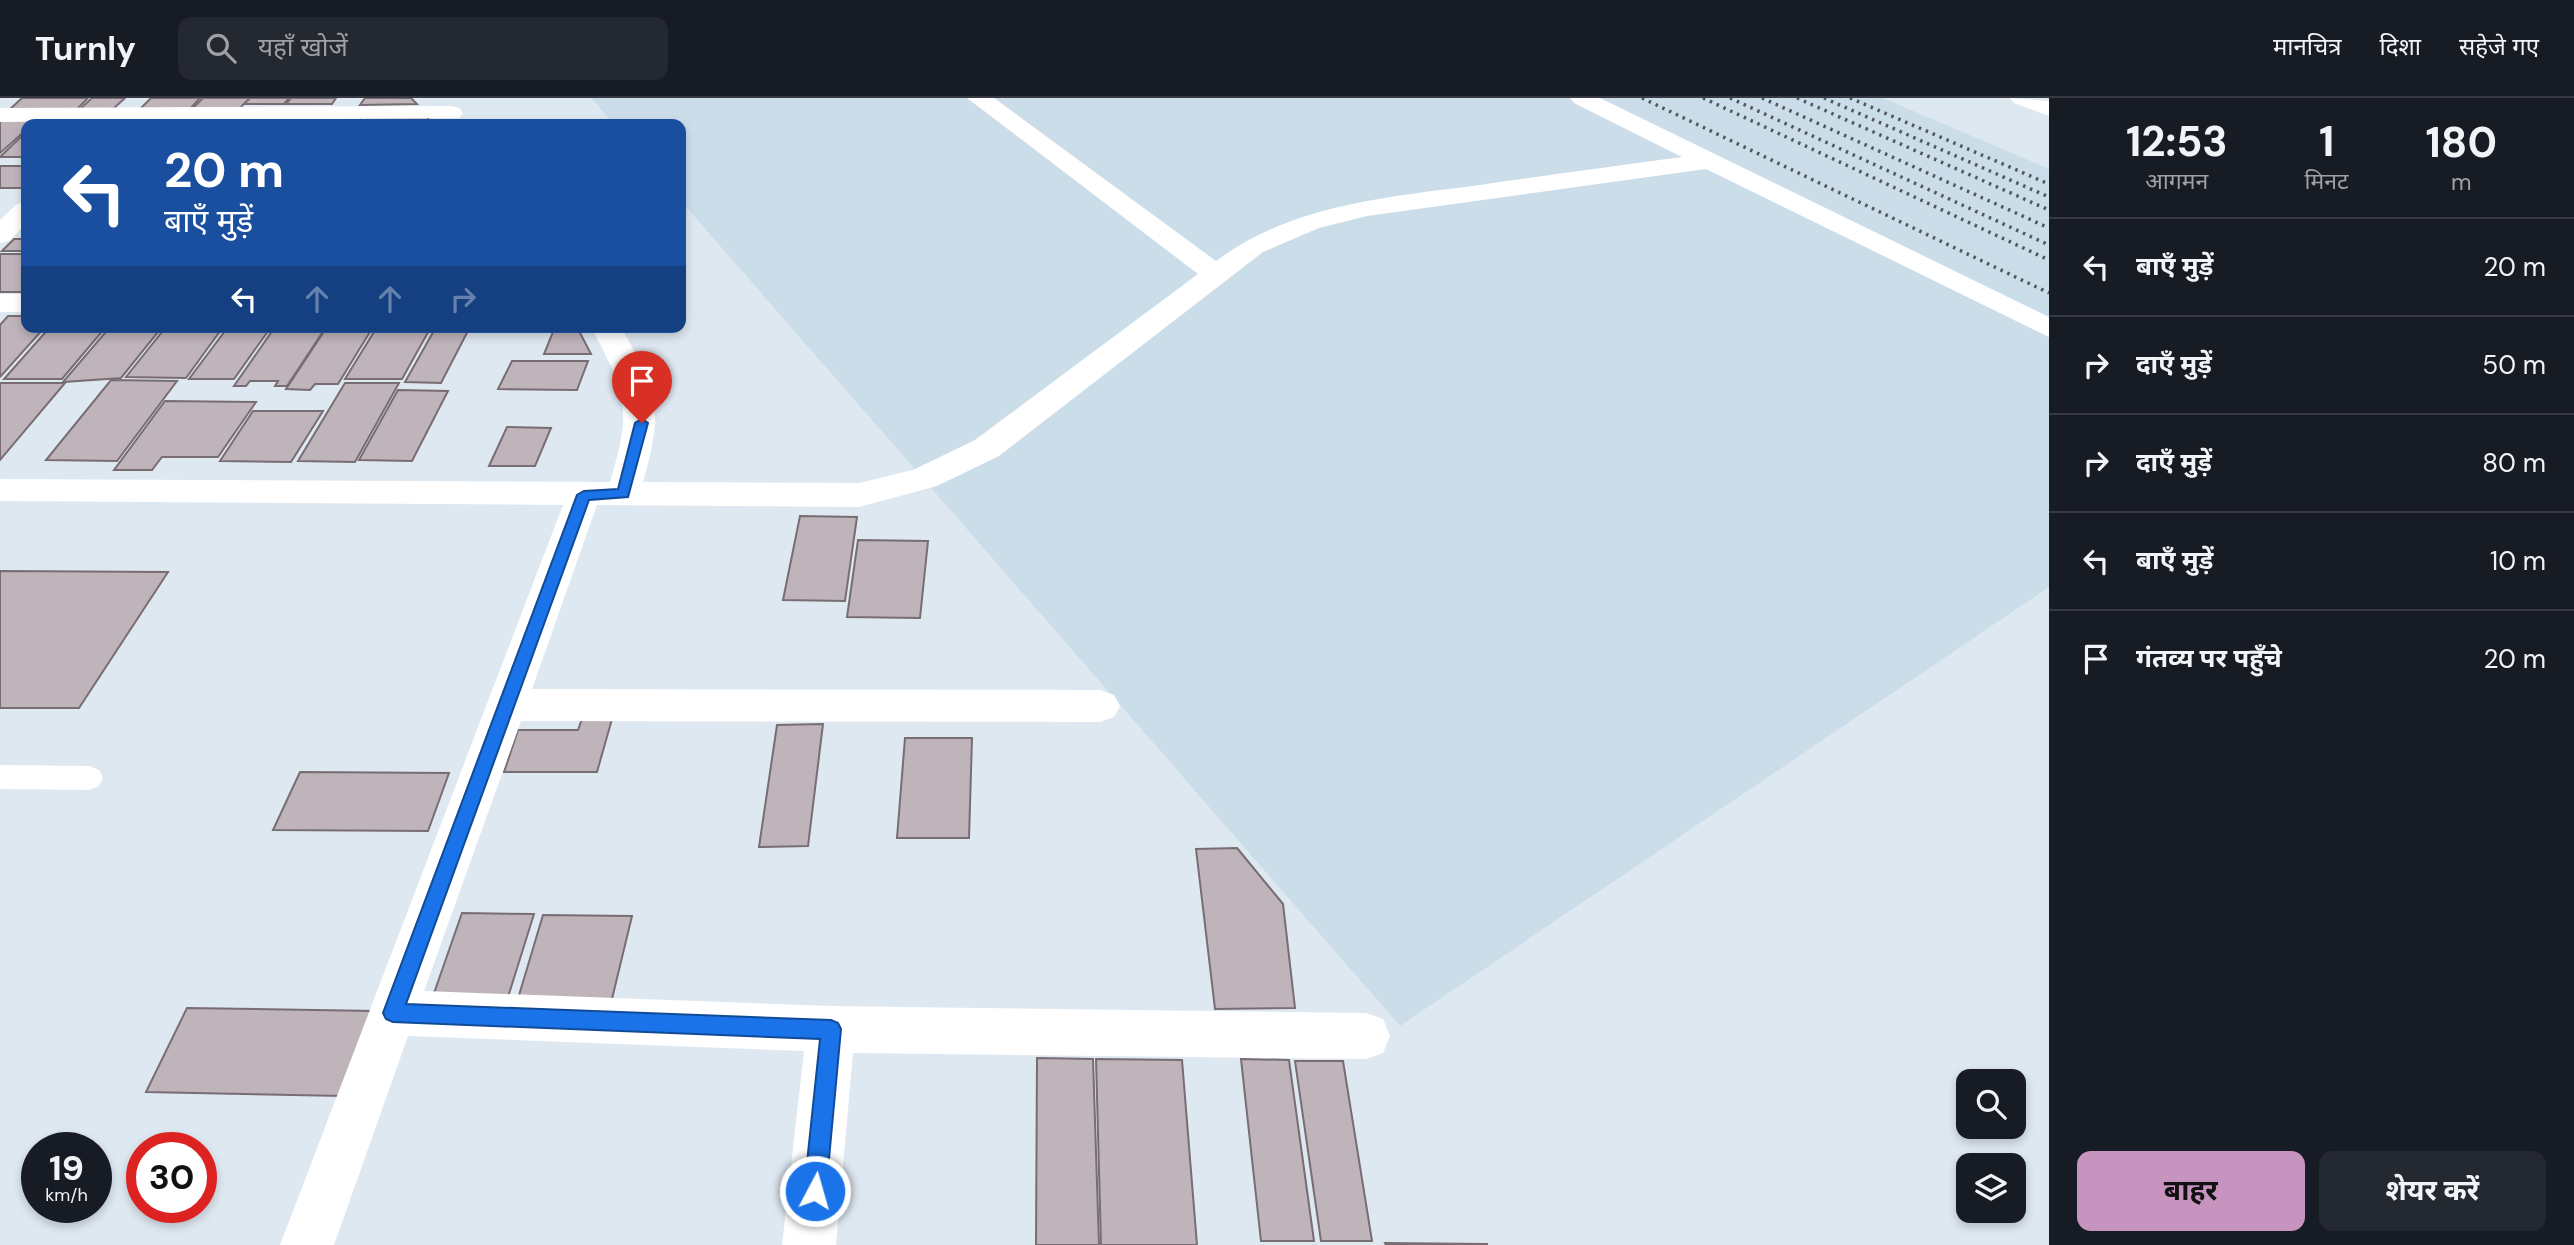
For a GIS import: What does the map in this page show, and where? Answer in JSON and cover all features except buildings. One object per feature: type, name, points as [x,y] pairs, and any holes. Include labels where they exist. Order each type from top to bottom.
[{"type":"street","points":[[979,98],[1215,273]]},
{"type":"street","points":[[1582,98],[2049,328]]},
{"type":"street","points":[[2022,98],[2049,109]]},
{"type":"street","points":[[0,115],[127,112],[450,112]]},
{"type":"street","points":[[0,490],[859,495],[905,487],[947,471],[987,448],[1253,246],[1310,222],[1367,208],[1706,161]]},
{"type":"street","points":[[0,235],[21,215]]},
{"type":"street","points":[[0,303],[21,303]]},
{"type":"street","points":[[307,1245],[509,705],[604,495],[642,423],[629,370],[609,333]]},
{"type":"street","points":[[509,705],[1100,706]]},
{"type":"street","points":[[393,1013],[831,1029],[1366,1036]]},
{"type":"street","points":[[809,1245],[831,1029]]},
{"type":"lane","points":[[0,777],[89,778]]},
{"type":"shaded area","points":[[591,98],[1883,98],[2049,169],[2049,587],[1400,1026],[686,207],[686,119],[610,119]]},
{"type":"railway","points":[[1642,98],[2049,293]]},
{"type":"railway","points":[[1703,98],[2049,260]]},
{"type":"railway","points":[[1730,98],[2049,245]]},
{"type":"railway","points":[[1762,98],[2049,228]]},
{"type":"railway","points":[[1797,98],[2049,210]]},
{"type":"railway","points":[[1824,98],[2049,197]]},
{"type":"railway","points":[[1850,98],[2049,184]]},
{"type":"route","points":[[642,423],[624,494],[584,495],[509,705],[393,1013],[831,1029],[815,1191]]}]
